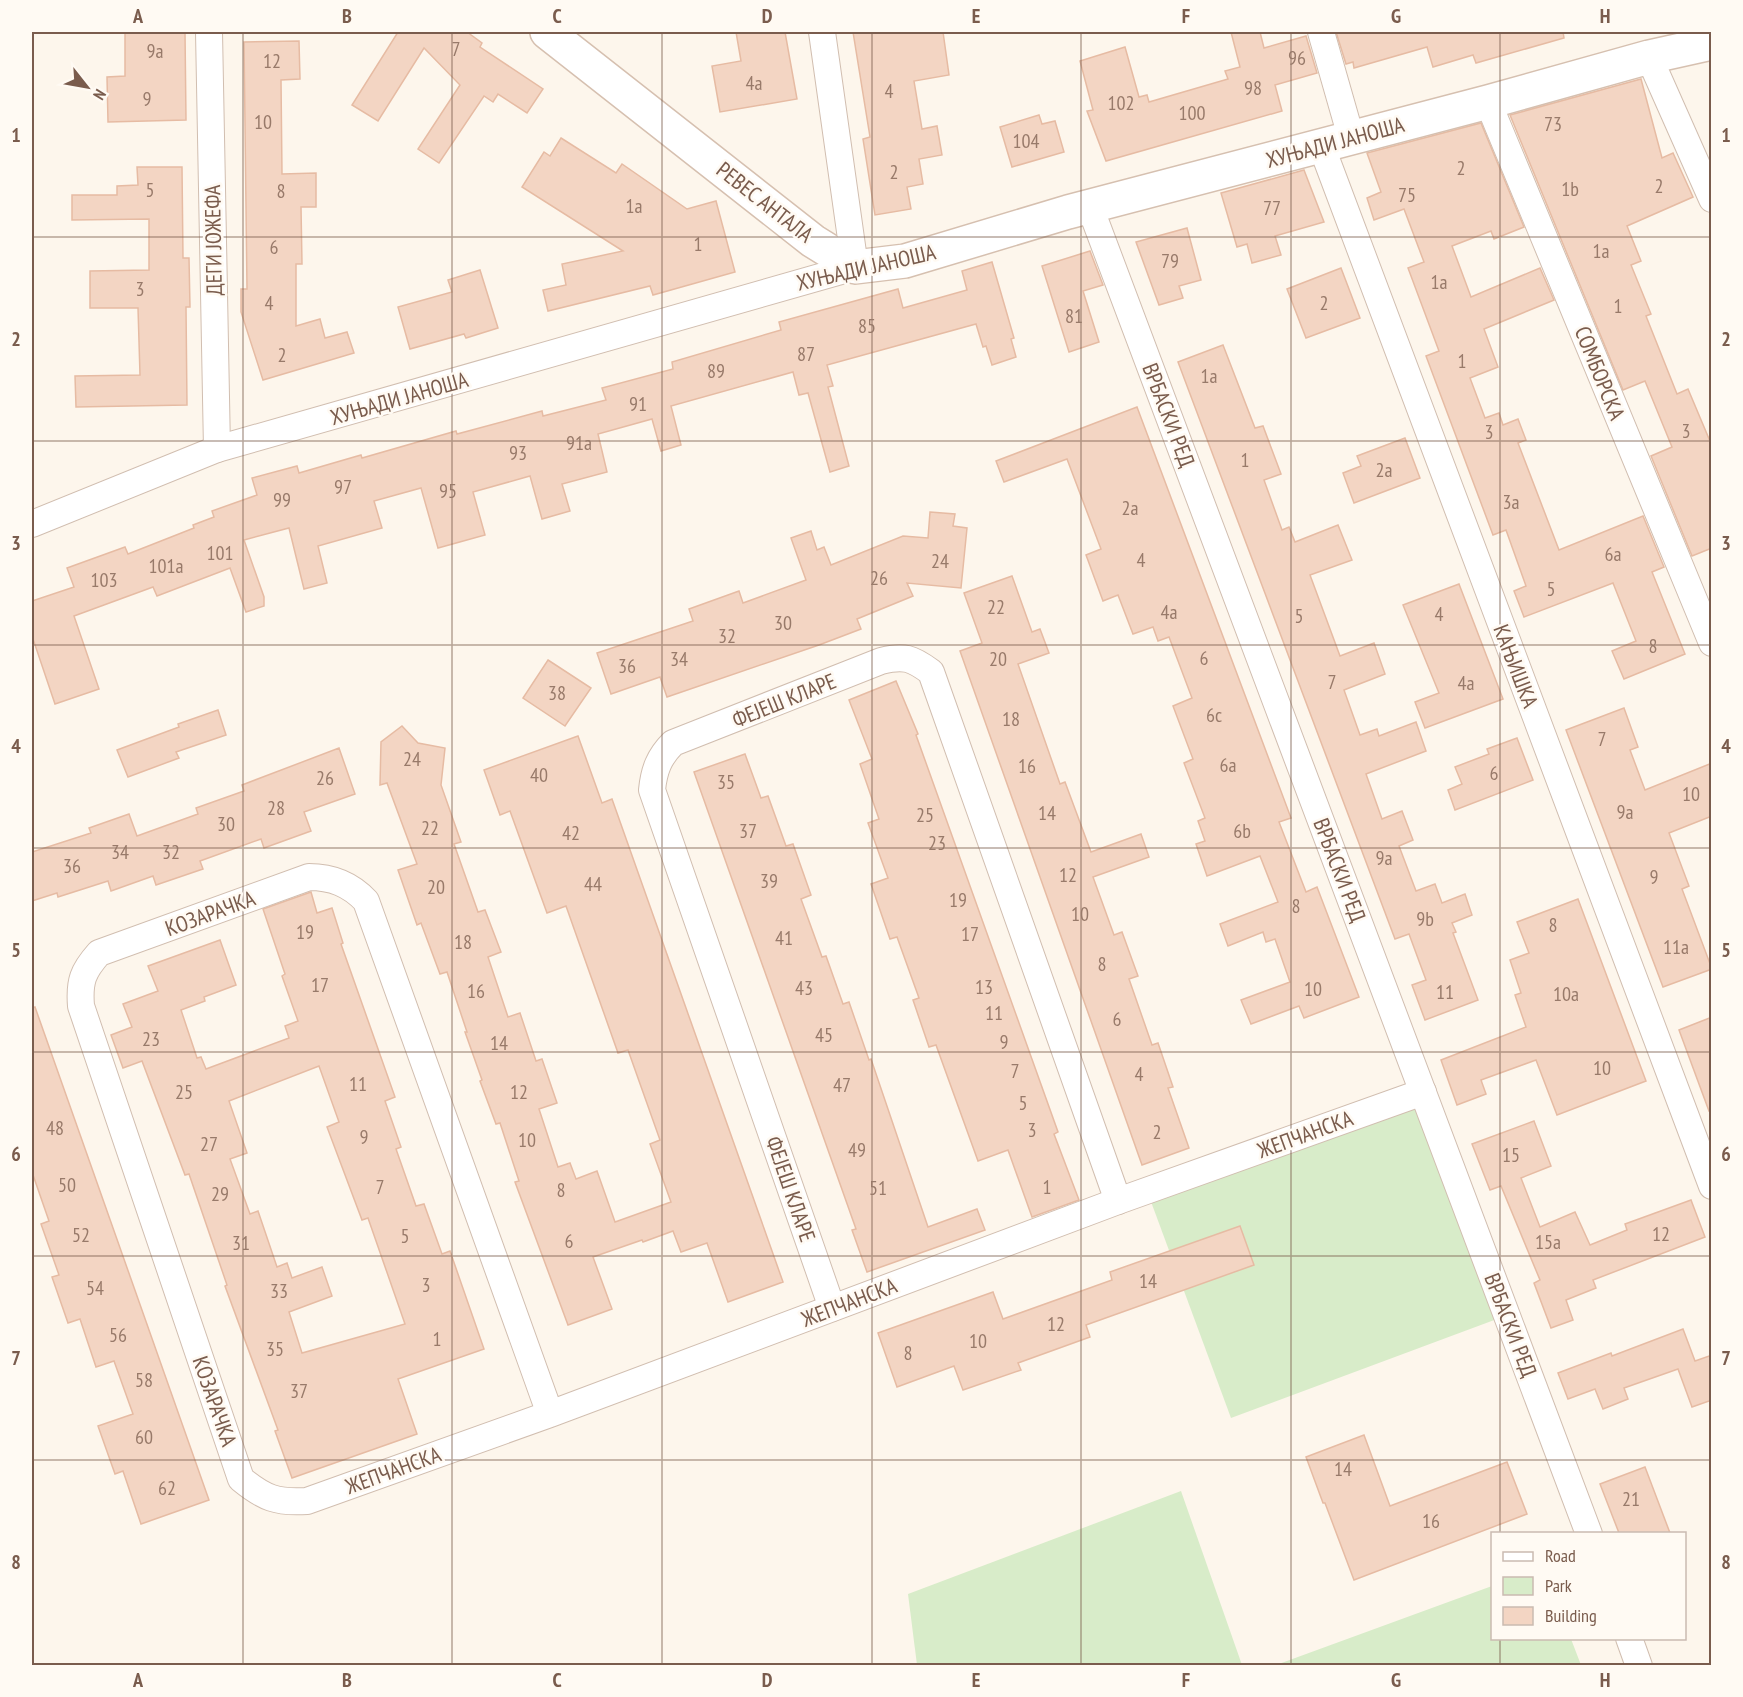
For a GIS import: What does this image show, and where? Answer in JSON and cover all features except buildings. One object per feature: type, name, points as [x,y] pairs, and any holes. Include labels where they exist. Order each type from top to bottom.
[{"type":"street","name":"ДЕГИ ЈОЖЕФА","points":[[209,32],[217,449]]},
{"type":"street","name":"РЕВЕС АНТАЛА","points":[[547,32],[813,241],[855,267]]},
{"type":"street","name":"РЕВЕС АНТАЛА","points":[[822,32],[855,267]]},
{"type":"street","name":"КАЊИШКА","points":[[1321,32],[1336,141],[1712,1186]]},
{"type":"street","name":"ХУЊАДИ ЈАНОША","points":[[32,524],[217,449],[855,267],[904,261],[1090,207],[1649,57],[1712,44]]},
{"type":"street","points":[[1649,57],[1712,199]]},
{"type":"street","name":"СОМБОРСКА","points":[[1488,102],[1712,643]]},
{"type":"street","name":"ВРБАСКИ РЕД","points":[[1090,207],[1589,1532]]},
{"type":"street","name":"ФЕЈЕШ КЛАРЕ","points":[[832,1308],[652,790],[660,758],[673,744],[881,661],[909,658],[931,672],[1118,1201]]},
{"type":"street","name":"КОЗАРАЧКА","points":[[272,1499],[257,1492],[241,1479],[81,1006],[80,990],[84,974],[99,953],[309,877],[322,877],[345,884],[366,901],[550,1414]]},
{"type":"street","name":"ЖЕПЧАНСКА","points":[[272,1499],[287,1502],[307,1501],[550,1414],[1118,1201],[1424,1092]]},
{"type":"street","points":[[1630,1640],[1639,1665]]},
{"type":"green space","points":[[1416,1100],[1497,1319],[1231,1418],[1150,1199]]},
{"type":"green space","points":[[1181,1491],[1242,1665],[917,1665],[908,1594]]},
{"type":"green space","points":[[1491,1586],[1491,1640],[1571,1640],[1581,1665],[1276,1665]]}]
